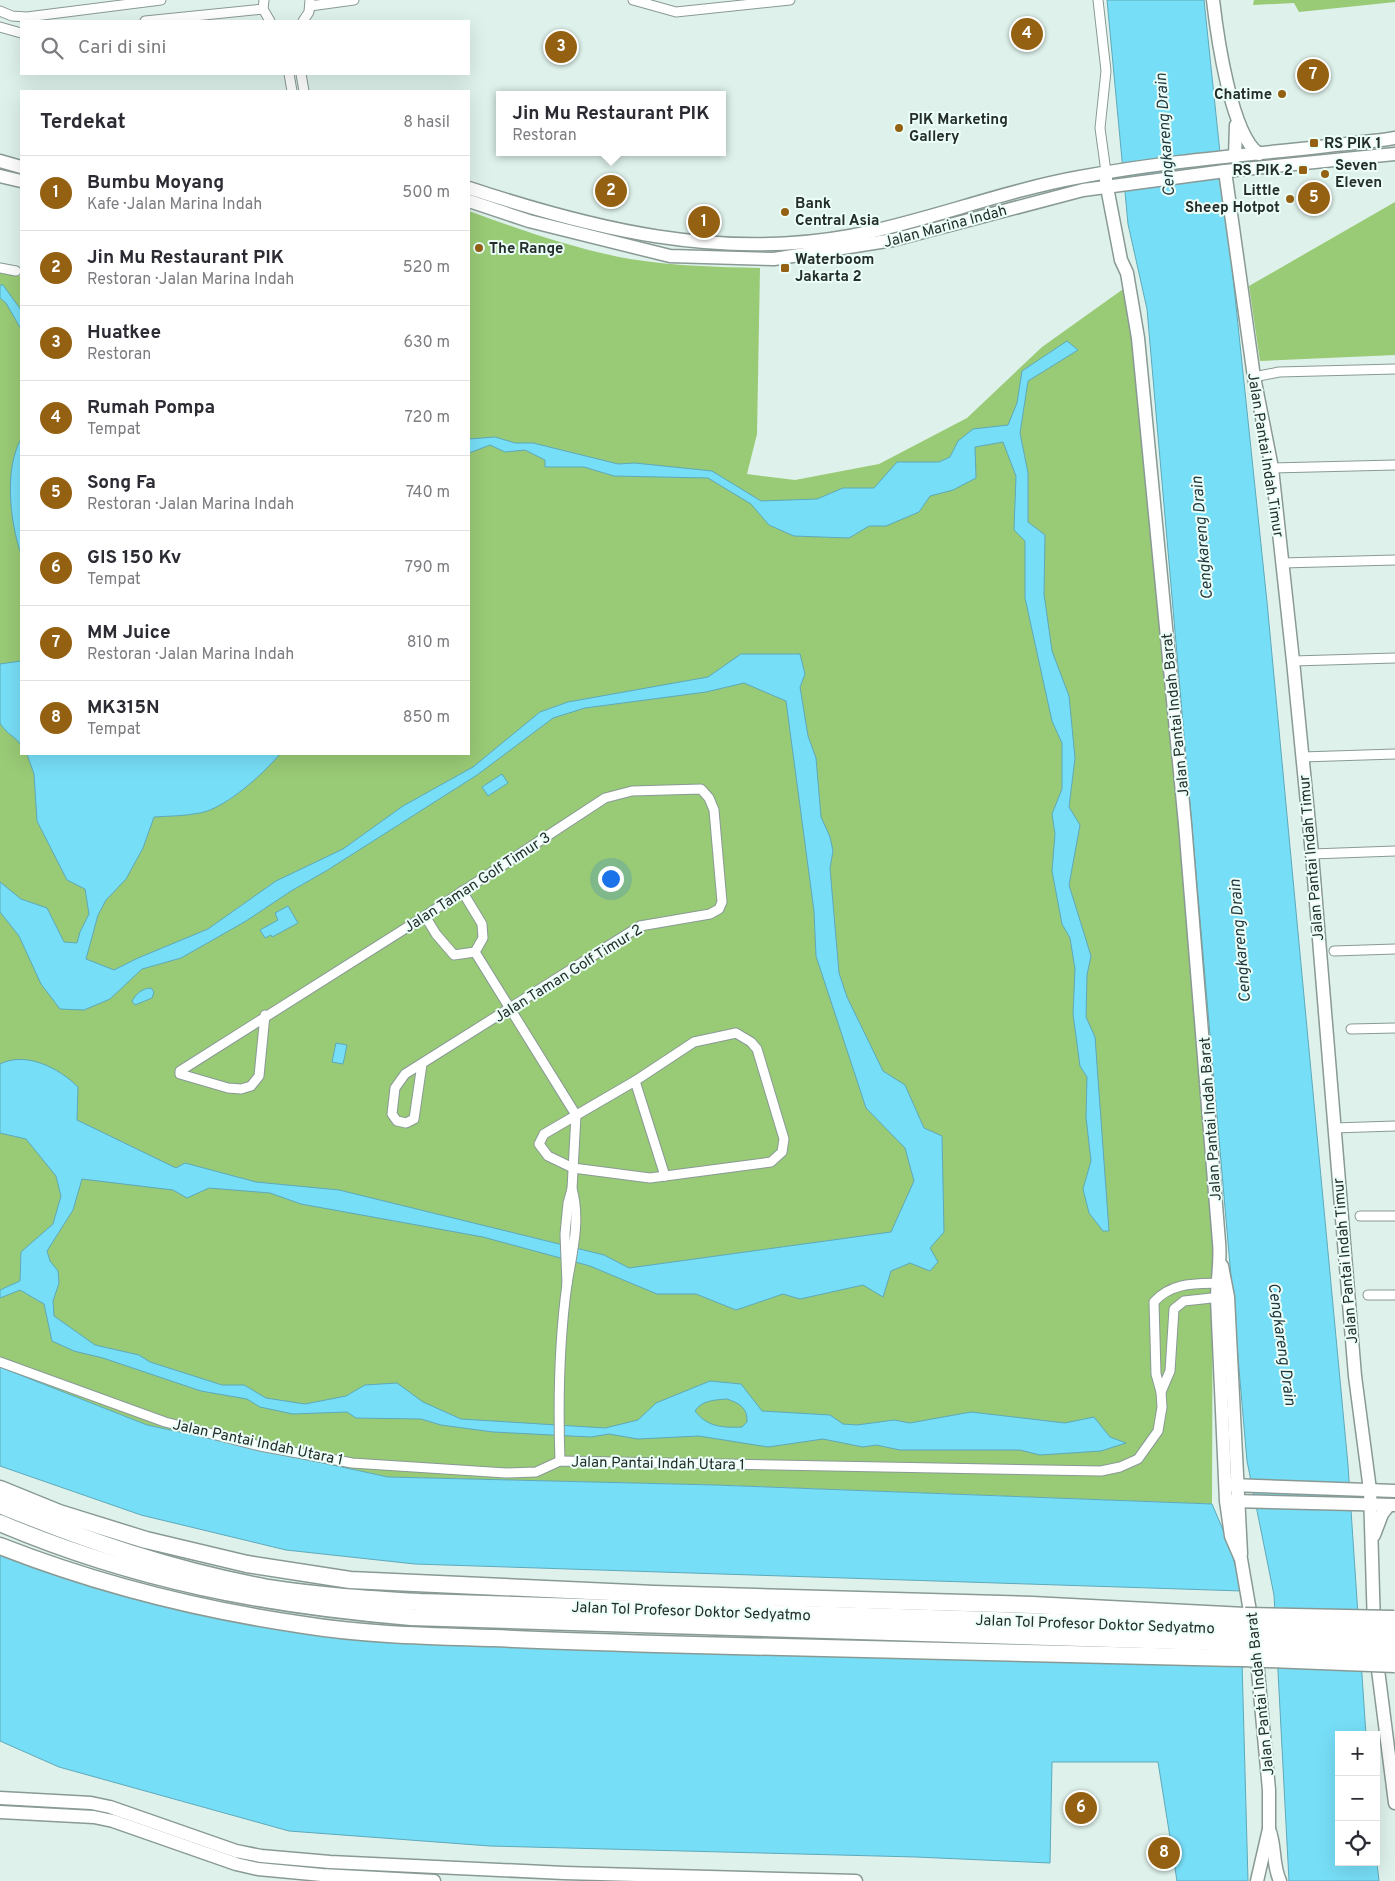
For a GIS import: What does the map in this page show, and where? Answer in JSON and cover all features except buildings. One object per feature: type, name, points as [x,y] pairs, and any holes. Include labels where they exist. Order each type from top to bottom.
[{"type":"highway","name":"Jalan Tol Profesor Doktor Sedyatmo","points":[[0,1489],[59,1513],[146,1540],[247,1564],[350,1580],[654,1594],[1032,1605],[1244,1636],[1395,1664]]},
{"type":"highway","name":"Jalan Tol Profesor Doktor Sedyatmo","points":[[0,1505],[70,1534],[160,1563],[269,1588],[323,1595],[420,1602],[1244,1636],[1395,1648]]},
{"type":"highway","name":"Jalan Tol Profesor Doktor Sedyatmo","points":[[0,1523],[114,1564],[165,1579],[274,1602],[333,1611],[411,1617],[1244,1636]]},
{"type":"highway","name":"Jalan Tol Profesor Doktor Sedyatmo","points":[[0,1546],[46,1564],[147,1593],[242,1615],[306,1626],[428,1636],[656,1644],[1244,1636],[1395,1624]]},
{"type":"street","points":[[80,0],[82,10]]},
{"type":"street","points":[[0,11],[12,16],[27,17],[161,0]]},
{"type":"street","points":[[303,20],[310,3],[354,0]]},
{"type":"street","points":[[632,0],[676,12],[790,0]]},
{"type":"street","points":[[1098,0],[1106,71],[1100,128],[1112,171]]},
{"type":"street","points":[[1213,0],[1224,66],[1237,117],[1248,144],[1259,154]]},
{"type":"street","points":[[152,20],[263,4],[270,20]]},
{"type":"street","points":[[0,27],[20,33]]},
{"type":"street","points":[[289,75],[292,90]]},
{"type":"street","points":[[301,75],[304,90]]},
{"type":"street","points":[[1229,158],[1237,117]]},
{"type":"street","name":"Jalan Marina Indah","points":[[470,188],[522,205],[622,231],[686,242],[762,244],[808,242],[849,236],[1029,188],[1112,171],[1395,138]]},
{"type":"street","name":"Jalan Marina Indah","points":[[470,201],[529,222],[670,256],[774,259],[893,240],[1083,190],[1225,171],[1395,154]]},
{"type":"street","points":[[0,161],[20,166]]},
{"type":"street","name":"Jalan Pantai Indah Barat","points":[[1112,171],[1122,260],[1127,273],[1139,347],[1186,824],[1223,1297],[1246,1501],[1241,1559]]},
{"type":"street","name":"Jalan Pantai Indah Timur","points":[[1225,171],[1254,377],[1272,468],[1293,661],[1312,854],[1355,1376],[1370,1490],[1378,1668],[1395,1803]]},
{"type":"street","points":[[0,176],[20,181]]},
{"type":"street","points":[[1080,177],[1086,182],[1083,190]]},
{"type":"street","points":[[889,226],[893,240]]},
{"type":"street","points":[[0,268],[16,271]]},
{"type":"street","points":[[1254,377],[1279,372],[1395,369]]},
{"type":"street","points":[[1272,468],[1395,465]]},
{"type":"street","points":[[1282,563],[1395,560]]},
{"type":"street","points":[[1293,661],[1395,658]]},
{"type":"street","points":[[1302,757],[1395,754]]},
{"type":"street","name":"Jalan Taman Golf Timur 3","points":[[265,1015],[259,1076],[251,1086],[241,1090],[228,1088],[180,1074],[180,1071],[265,1015],[425,916],[605,798],[632,791],[701,789]]},
{"type":"street","name":"Jalan Taman Golf Timur 2","points":[[422,1064],[414,1119],[406,1123],[397,1121],[392,1114],[395,1088],[406,1074],[640,926],[710,914],[719,909],[722,902],[714,810],[709,798],[701,789]]},
{"type":"street","points":[[1312,854],[1395,851]]},
{"type":"street","points":[[462,892],[482,924],[483,938],[475,952]]},
{"type":"street","points":[[425,916],[436,934],[454,954],[475,952]]},
{"type":"street","points":[[1334,951],[1395,949]]},
{"type":"street","points":[[475,952],[576,1115],[572,1189],[568,1203],[565,1234],[568,1263],[560,1408],[560,1461]]},
{"type":"street","points":[[1351,1030],[1395,1028]]},
{"type":"street","points":[[736,1033],[752,1042],[757,1049],[784,1139],[782,1152],[771,1162],[650,1178],[572,1168],[548,1156],[539,1144],[544,1134],[576,1115],[635,1081],[694,1042],[736,1033]]},
{"type":"street","points":[[635,1081],[665,1176]]},
{"type":"street","points":[[1334,1128],[1395,1126]]},
{"type":"street","points":[[568,1263],[575,1237],[576,1202],[572,1189]]},
{"type":"street","points":[[1360,1216],[1395,1216]]},
{"type":"street","name":"Jalan Pantai Indah Utara 1","points":[[0,1362],[165,1422],[260,1446],[352,1463],[506,1473],[536,1472],[560,1461],[1101,1471],[1120,1467],[1138,1459],[1158,1431],[1162,1407],[1161,1392],[1156,1374],[1154,1302],[1163,1291],[1174,1287],[1222,1283]]},
{"type":"street","points":[[1368,1295],[1395,1295]]},
{"type":"street","name":"Jalan Pantai Indah Barat","points":[[1223,1297],[1226,1501],[1230,1536],[1241,1559],[1249,1593],[1265,1734],[1269,1790],[1269,1829],[1274,1845],[1277,1875]]},
{"type":"street","name":"Jalan Pantai Indah Utara 1","points":[[1161,1392],[1170,1371],[1174,1310],[1184,1301],[1223,1297]]},
{"type":"street","points":[[1225,1486],[1244,1485],[1395,1491]]},
{"type":"street","points":[[1226,1501],[1392,1505]]},
{"type":"street","name":"Jalan Pantai Indah Timur","points":[[1372,1547],[1378,1524],[1392,1505]]},
{"type":"street","points":[[0,1798],[92,1804],[110,1807],[270,1864],[322,1875],[434,1881]]},
{"type":"street","points":[[0,1812],[94,1817],[113,1821],[236,1864],[330,1862],[562,1877],[856,1881]]},
{"type":"street","name":"Jalan Pantai Indah Barat","points":[[1259,1876],[1264,1845],[1269,1829]]},
{"type":"green space","points":[[1254,0],[1395,0],[1395,2],[1299,12],[1294,3],[1253,5]]},
{"type":"green space","points":[[1395,202],[1395,355],[1260,361],[1249,286]]},
{"type":"green space","points":[[470,211],[528,232],[609,255],[679,265],[760,268],[757,434],[747,474],[795,480],[879,464],[967,418],[1042,347],[1126,287],[1138,379],[1213,1207],[1212,1504],[715,1485],[388,1477],[147,1425],[0,1367],[0,272],[20,276],[20,755],[470,755]]},
{"type":"water","name":"Cengkareng Drain","points":[[1107,0],[1204,0],[1267,602],[1348,1465],[1366,1731],[1335,1731],[1335,1866],[1377,1866],[1379,1881],[1289,1881],[1274,1595],[1247,1461],[1147,309],[1128,224]]},
{"type":"water","points":[[0,285],[3,285],[20,309],[20,327],[6,303],[0,298]]},
{"type":"water","points":[[1067,341],[1078,350],[1028,381],[1020,433],[1028,473],[1028,522],[1045,535],[1044,594],[1052,651],[1069,696],[1075,758],[1069,807],[1080,825],[1069,885],[1091,956],[1087,975],[1086,1017],[1095,1037],[1109,1231],[1103,1231],[1089,1213],[1083,1189],[1091,1161],[1086,1117],[1087,1077],[1080,1066],[1073,1014],[1075,969],[1070,938],[1062,924],[1052,871],[1055,834],[1052,814],[1062,789],[1062,743],[1052,721],[1025,598],[1025,541],[1014,530],[1016,476],[1003,442],[975,447],[976,478],[953,490],[930,496],[919,512],[886,526],[869,526],[849,538],[794,536],[769,525],[751,504],[708,478],[614,476],[584,467],[545,467],[545,460],[525,450],[505,452],[490,445],[470,453],[470,439],[495,437],[515,443],[533,443],[618,464],[635,463],[712,471],[761,501],[817,499],[843,488],[874,488],[897,462],[939,462],[950,457],[958,441],[973,429],[1008,425],[1017,403],[1022,371]]},
{"type":"water","points":[[20,441],[20,551],[14,527],[10,496],[12,465]]},
{"type":"water","points":[[741,654],[800,654],[805,674],[800,687],[808,736],[816,758],[821,817],[830,837],[833,851],[830,868],[839,973],[847,997],[883,1071],[905,1085],[924,1128],[942,1136],[944,1232],[930,1248],[938,1262],[930,1271],[910,1263],[891,1271],[883,1297],[863,1285],[800,1299],[783,1294],[736,1310],[696,1294],[657,1294],[590,1266],[483,1237],[301,1204],[270,1193],[209,1188],[187,1198],[173,1190],[82,1179],[73,1210],[47,1251],[50,1261],[58,1271],[59,1283],[53,1301],[54,1316],[95,1345],[139,1355],[150,1362],[222,1385],[244,1385],[266,1398],[305,1404],[346,1396],[365,1385],[397,1383],[423,1402],[461,1419],[605,1428],[638,1420],[656,1403],[710,1381],[741,1384],[762,1411],[830,1415],[843,1424],[857,1425],[894,1420],[910,1423],[971,1412],[1065,1423],[1094,1417],[1110,1437],[1126,1443],[1101,1451],[1040,1455],[1020,1450],[900,1450],[876,1445],[863,1447],[823,1439],[768,1447],[699,1436],[638,1439],[609,1434],[591,1437],[493,1432],[441,1425],[421,1419],[356,1418],[347,1412],[293,1414],[260,1407],[247,1399],[201,1391],[103,1358],[74,1351],[52,1341],[44,1304],[20,1290],[0,1298],[0,1290],[20,1281],[21,1252],[53,1224],[61,1196],[56,1176],[26,1139],[0,1133],[0,1064],[20,1059],[52,1068],[78,1087],[77,1120],[176,1168],[185,1163],[256,1182],[339,1190],[604,1255],[629,1268],[891,1232],[914,1181],[905,1148],[866,1108],[816,956],[814,911],[786,701],[744,683],[706,692],[585,708],[553,718],[477,775],[246,921],[181,958],[142,969],[110,999],[84,1010],[60,1009],[41,984],[19,936],[0,912],[0,882],[21,899],[47,908],[64,942],[77,943],[89,914],[85,889],[67,880],[37,821],[34,774],[27,755],[279,755],[243,789],[210,810],[200,813],[154,817],[143,848],[126,879],[106,900],[98,915],[86,959],[114,970],[208,929],[276,881],[343,849],[403,806],[473,767],[540,712],[568,702],[708,677]],"holes":[[[727,1399],[739,1404],[747,1417],[747,1422],[742,1427],[728,1427],[710,1423],[695,1411],[698,1407],[709,1401]]]},
{"type":"water","points":[[20,661],[20,744],[0,723],[0,664]]},
{"type":"water","points":[[502,774],[508,783],[488,796],[482,787]]},
{"type":"water","points":[[288,906],[298,923],[272,937],[271,935],[265,938],[260,930],[278,920],[275,913]]},
{"type":"water","points":[[151,988],[154,992],[152,998],[135,1005],[132,1001],[138,994],[142,990]]},
{"type":"water","points":[[336,1043],[347,1045],[343,1064],[332,1062]]},
{"type":"water","points":[[0,1367],[147,1425],[388,1477],[715,1485],[1212,1504],[1230,1546],[1242,1591],[415,1564],[286,1550],[141,1515],[0,1466]]},
{"type":"water","points":[[0,1547],[308,1632],[1242,1662],[1248,1881],[1177,1881],[1158,1762],[1052,1762],[1050,1863],[916,1857],[490,1846],[289,1831],[59,1767],[0,1741]]},
{"type":"place","name":"Rumah Pompa","points":[[1027,34]]},
{"type":"place","name":"Huatkee","points":[[561,47]]},
{"type":"place","name":"MM Juice","points":[[1313,75]]},
{"type":"place","name":"Chatime","points":[[1282,94]]},
{"type":"place","name":"PIK Marketing Gallery","points":[[899,128]]},
{"type":"place","name":"RS PIK 1","points":[[1314,143]]},
{"type":"place","name":"RS PIK 2","points":[[1303,170]]},
{"type":"place","name":"Seven Eleven","points":[[1325,174]]},
{"type":"place","name":"Jin Mu Restaurant PIK","points":[[611,191]]},
{"type":"place","name":"Song Fa","points":[[1314,198]]},
{"type":"place","name":"Little Sheep Hotpot","points":[[1290,199]]},
{"type":"place","name":"Bank Central Asia","points":[[785,212]]},
{"type":"place","name":"Bumbu Moyang","points":[[704,222]]},
{"type":"place","name":"The Range","points":[[479,248]]},
{"type":"place","name":"Waterboom Jakarta 2","points":[[785,268]]},
{"type":"place","name":"GIS 150 Kv","points":[[1081,1808]]},
{"type":"place","name":"MK315N","points":[[1164,1853]]}]
